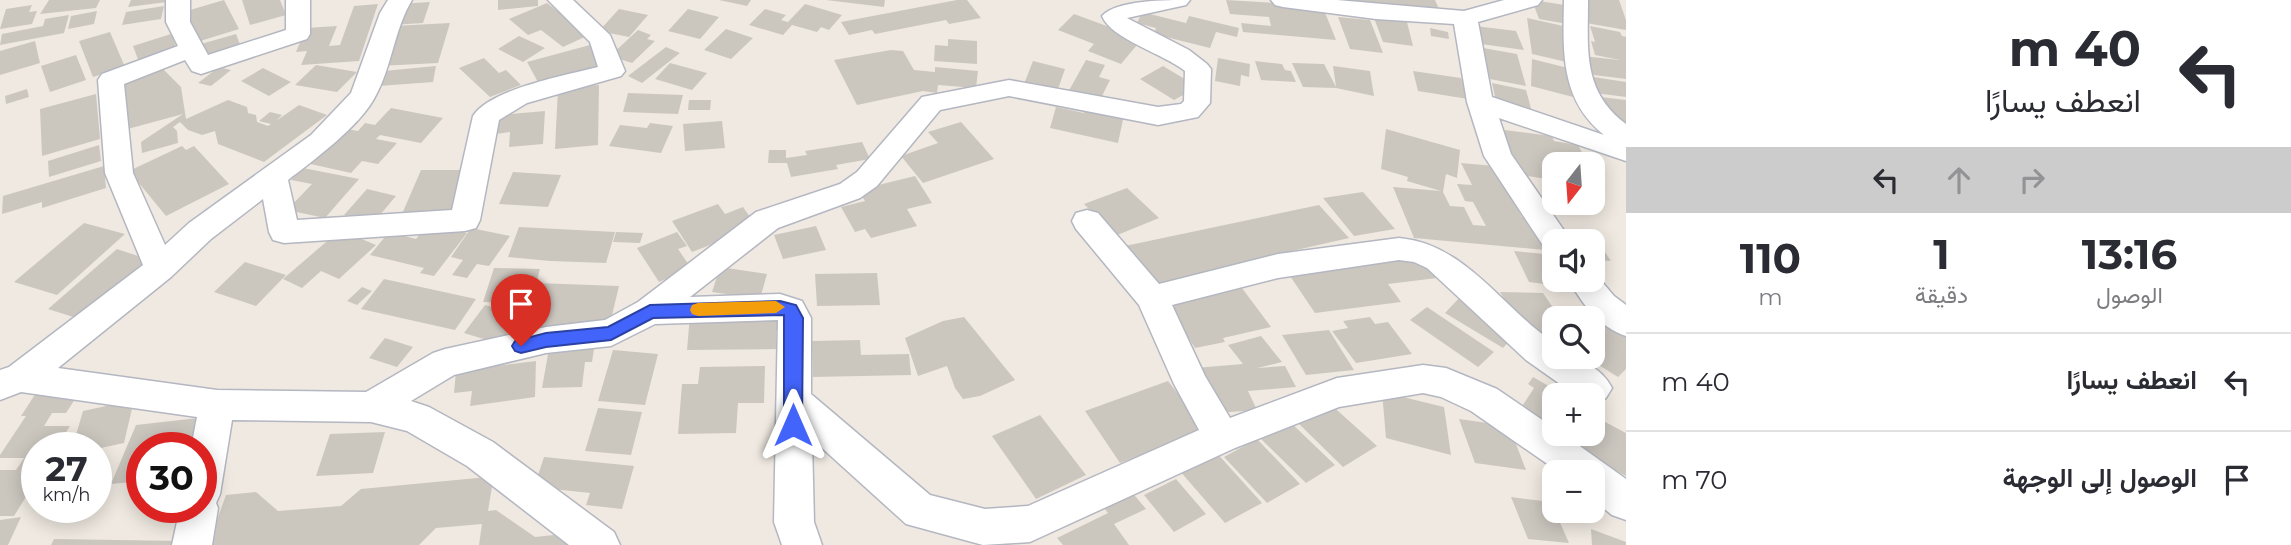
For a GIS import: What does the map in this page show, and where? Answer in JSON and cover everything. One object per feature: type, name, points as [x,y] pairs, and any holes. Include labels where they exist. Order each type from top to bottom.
[{"type":"street","points":[[178,0],[178,22],[201,66],[298,34],[298,0]]},
{"type":"street","points":[[11,382],[160,269],[200,231],[321,141],[363,96],[392,13],[400,0]]},
{"type":"street","points":[[273,176],[284,232],[465,220],[486,116],[518,97],[612,71],[601,40],[560,0]]},
{"type":"street","points":[[371,407],[445,363],[546,340],[611,333],[650,311],[767,220],[850,191],[867,179],[931,103],[1009,88],[1158,116],[1189,111],[1197,103],[1198,69],[1180,55],[1117,24],[1114,16],[1121,12],[1178,0]]},
{"type":"street","points":[[1283,0],[1376,12],[1465,19],[1530,0]]},
{"type":"street","points":[[1576,0],[1580,89],[1596,113],[1626,138]]},
{"type":"street","points":[[1465,19],[1480,102],[1498,156],[1548,229]]},
{"type":"street","points":[[160,269],[119,173],[111,80],[192,49]]},
{"type":"street","points":[[1480,102],[1626,152]]},
{"type":"street","points":[[1087,221],[1152,298],[1191,384],[1222,437]]},
{"type":"street","points":[[1152,298],[1278,266],[1399,249],[1419,251],[1438,260],[1538,349],[1587,383]]},
{"type":"street","points":[[1594,292],[1603,305],[1626,323]]},
{"type":"street","points":[[650,311],[780,307],[790,310],[795,318],[794,522],[802,545]]},
{"type":"street","points":[[793,401],[920,511],[985,527],[1030,524],[1222,437],[1337,393],[1423,379],[1446,383],[1484,400],[1571,460]]},
{"type":"street","points":[[11,382],[217,405],[371,407],[416,418],[480,454],[600,545]]},
{"type":"street","points":[[212,432],[217,405]]},
{"type":"street","points":[[1605,486],[1626,502]]},
{"type":"street","points":[[192,545],[196,523]]},
{"type":"building","points":[[49,0],[100,0],[96,8],[40,14]]},
{"type":"building","points":[[131,0],[167,0],[167,2],[128,7]]},
{"type":"building","points":[[224,0],[239,29],[194,43],[180,13]]},
{"type":"building","points":[[242,0],[280,0],[286,15],[250,25]]},
{"type":"building","points":[[498,0],[538,0],[538,6],[498,10]]},
{"type":"building","points":[[719,0],[751,0],[747,6]]},
{"type":"building","points":[[826,0],[885,0],[884,7]]},
{"type":"building","points":[[967,0],[981,18],[949,24],[946,20],[875,34],[872,30],[849,35],[841,22]]},
{"type":"building","points":[[1226,0],[1324,10],[1336,40],[1243,32],[1241,23],[1271,26],[1269,17],[1230,14]]},
{"type":"building","points":[[1328,0],[1435,0],[1439,9],[1407,5],[1409,11]]},
{"type":"building","points":[[1532,0],[1565,5],[1573,25],[1539,19]]},
{"type":"building","points":[[1579,0],[1619,0],[1626,20],[1626,30],[1586,23]]},
{"type":"building","points":[[430,2],[423,23],[392,25],[400,4]]},
{"type":"building","points":[[547,3],[589,35],[563,47],[541,30],[528,35],[509,19]]},
{"type":"building","points":[[378,4],[359,61],[301,65],[307,51],[296,52],[306,28],[337,26],[329,46],[340,45],[354,6]]},
{"type":"building","points":[[805,4],[842,15],[829,30],[821,27],[817,32],[792,25],[783,35],[749,25],[765,9],[786,15],[781,20],[788,22]]},
{"type":"building","points":[[32,5],[29,12],[37,11],[32,24],[0,29],[6,9]]},
{"type":"building","points":[[164,6],[161,19],[122,25],[126,12]]},
{"type":"building","points":[[619,9],[648,15],[629,37],[599,31]]},
{"type":"building","points":[[688,9],[719,17],[700,39],[668,31]]},
{"type":"building","points":[[97,11],[94,24],[68,29],[71,16]]},
{"type":"building","points":[[1142,12],[1186,23],[1189,16],[1239,28],[1237,37],[1216,32],[1210,48],[1154,34],[1156,28],[1137,23]]},
{"type":"building","points":[[1074,14],[1142,39],[1121,64],[1088,51],[1094,44],[1058,30]]},
{"type":"building","points":[[69,15],[64,33],[0,45],[2,34],[43,26],[45,19]]},
{"type":"building","points":[[1338,17],[1370,20],[1383,53],[1350,49]]},
{"type":"building","points":[[1374,18],[1407,22],[1413,46],[1383,42]]},
{"type":"building","points":[[1527,18],[1568,27],[1571,63],[1532,54]]},
{"type":"building","points":[[450,23],[438,63],[379,66],[393,26]]},
{"type":"building","points":[[1475,26],[1516,31],[1524,50],[1481,44]]},
{"type":"building","points":[[1590,26],[1620,32],[1626,37],[1626,79],[1594,75],[1582,56],[1620,60],[1595,55],[1591,41],[1595,42]]},
{"type":"building","points":[[1430,28],[1448,32],[1449,39],[1431,36]]},
{"type":"building","points":[[726,29],[753,38],[731,59],[704,50]]},
{"type":"building","points":[[638,30],[651,35],[647,39],[655,41],[632,63],[610,56]]},
{"type":"building","points":[[110,32],[125,67],[93,77],[79,41]]},
{"type":"building","points":[[171,34],[177,49],[139,62],[133,46]]},
{"type":"building","points":[[236,34],[242,50],[207,61],[201,44]]},
{"type":"building","points":[[519,36],[545,48],[523,62],[498,49]]},
{"type":"building","points":[[948,39],[977,41],[977,64],[934,61],[935,45],[948,46]]},
{"type":"building","points":[[35,41],[40,63],[0,75],[0,51]]},
{"type":"building","points":[[590,45],[603,66],[539,84],[527,62]]},
{"type":"building","points":[[666,47],[680,53],[642,83],[628,76]]},
{"type":"building","points":[[1483,48],[1517,54],[1526,86],[1490,79]]},
{"type":"building","points":[[891,50],[903,51],[914,70],[935,72],[935,67],[978,71],[976,88],[938,85],[937,93],[923,91],[857,105],[834,60]]},
{"type":"building","points":[[76,55],[86,80],[50,92],[41,66]]},
{"type":"building","points":[[484,58],[499,73],[506,70],[521,85],[490,97],[459,68]]},
{"type":"building","points":[[1218,58],[1250,64],[1249,77],[1241,75],[1240,86],[1215,81]]},
{"type":"building","points":[[1532,59],[1572,69],[1573,97],[1531,86]]},
{"type":"building","points":[[1086,60],[1105,65],[1099,77],[1110,80],[1098,104],[1067,94]]},
{"type":"building","points":[[1033,61],[1065,69],[1057,92],[1024,84]]},
{"type":"building","points":[[1255,61],[1282,64],[1285,70],[1291,71],[1296,82],[1261,80]]},
{"type":"building","points":[[670,63],[707,73],[692,90],[655,79]]},
{"type":"building","points":[[1292,63],[1324,64],[1336,87],[1333,66],[1370,71],[1374,96],[1336,88],[1303,87]]},
{"type":"building","points":[[158,64],[181,87],[186,119],[228,100],[247,107],[248,113],[256,115],[257,122],[268,126],[271,124],[259,121],[270,112],[282,115],[276,121],[299,105],[327,115],[264,162],[218,144],[215,131],[202,135],[188,130],[180,122],[173,127],[177,131],[178,143],[142,153],[141,142],[183,114],[124,130],[120,81]]},
{"type":"building","points":[[316,65],[357,72],[337,92],[295,85]]},
{"type":"building","points":[[436,66],[433,82],[379,86],[384,71]]},
{"type":"building","points":[[1163,66],[1198,87],[1174,100],[1140,79]]},
{"type":"building","points":[[219,67],[231,70],[211,86],[198,83]]},
{"type":"building","points":[[263,68],[291,82],[269,96],[241,81]]},
{"type":"building","points":[[1413,71],[1461,78],[1468,99],[1418,91]]},
{"type":"building","points":[[1587,76],[1626,82],[1626,97],[1595,93]]},
{"type":"building","points":[[1492,83],[1526,90],[1532,112],[1497,105]]},
{"type":"building","points":[[599,85],[598,145],[555,149],[558,88]]},
{"type":"building","points":[[27,89],[29,97],[6,104],[5,96]]},
{"type":"building","points":[[628,93],[683,95],[678,114],[623,112]]},
{"type":"building","points":[[96,94],[100,139],[42,156],[40,109]]},
{"type":"building","points":[[1591,96],[1626,100],[1626,129]]},
{"type":"building","points":[[689,100],[711,100],[710,110],[688,110]]},
{"type":"building","points":[[1086,106],[1124,115],[1118,143],[1050,128],[1056,107],[1084,113]]},
{"type":"building","points":[[391,108],[443,118],[421,143],[380,135],[376,139],[397,143],[378,164],[362,161],[351,173],[306,163],[341,128],[358,131],[365,123],[375,125]]},
{"type":"building","points":[[545,111],[543,144],[509,147],[510,132],[496,134],[499,115]]},
{"type":"building","points":[[722,121],[725,148],[685,151],[683,124]]},
{"type":"building","points":[[961,122],[994,159],[923,183],[901,156],[938,143],[928,132]]},
{"type":"building","points":[[650,123],[673,126],[661,153],[609,146],[620,125],[647,128]]},
{"type":"building","points":[[1386,129],[1460,150],[1457,178],[1446,174],[1443,192],[1450,206],[1464,207],[1473,225],[1486,226],[1473,202],[1465,201],[1457,184],[1472,185],[1461,163],[1494,166],[1522,217],[1528,217],[1542,243],[1542,250],[1414,238],[1393,187],[1441,191],[1407,181],[1408,177],[1381,169]]},
{"type":"building","points":[[1496,129],[1552,136],[1554,141],[1578,145],[1582,152],[1542,152],[1542,178],[1514,174]]},
{"type":"building","points":[[862,142],[870,159],[836,165],[838,169],[791,177],[787,163],[768,163],[769,150],[786,150],[786,158],[807,155],[805,151]]},
{"type":"building","points":[[99,145],[101,161],[49,177],[48,161]]},
{"type":"building","points":[[182,146],[186,150],[194,146],[229,184],[166,216],[129,171]]},
{"type":"building","points":[[104,166],[106,188],[42,208],[42,202],[2,214],[3,196]]},
{"type":"building","points":[[303,168],[359,179],[325,218],[287,210],[312,184],[291,180]]},
{"type":"building","points":[[421,170],[467,170],[450,214],[402,214]]},
{"type":"building","points":[[513,172],[561,175],[548,207],[499,204]]},
{"type":"building","points":[[915,176],[932,203],[907,209],[917,226],[871,238],[865,229],[855,232],[841,207],[865,201],[858,190]]},
{"type":"building","points":[[1127,188],[1159,218],[1115,236],[1084,204]]},
{"type":"building","points":[[367,189],[396,196],[374,222],[344,215]]},
{"type":"building","points":[[1363,192],[1395,229],[1354,236],[1323,198]]},
{"type":"building","points":[[718,204],[725,214],[743,207],[757,227],[692,252],[672,221]]},
{"type":"building","points":[[1319,205],[1349,238],[1261,258],[1266,265],[1156,291],[1125,246]]},
{"type":"building","points":[[84,223],[125,234],[57,295],[14,282]]},
{"type":"building","points":[[428,224],[467,233],[434,276],[420,273],[424,268],[370,255],[389,232],[416,239]]},
{"type":"building","points":[[816,226],[826,250],[783,259],[774,235]]},
{"type":"building","points":[[519,227],[615,232],[606,263],[550,261],[508,257]]},
{"type":"building","points":[[471,228],[510,236],[489,266],[477,264],[467,278],[452,275],[463,260],[451,257]]},
{"type":"building","points":[[340,230],[376,245],[339,279],[321,271],[302,288],[283,279]]},
{"type":"building","points":[[616,232],[643,233],[640,243],[613,242]]},
{"type":"building","points":[[677,232],[687,246],[678,249],[691,268],[659,282],[637,248]]},
{"type":"building","points":[[117,249],[153,261],[86,321],[48,309]]},
{"type":"building","points":[[1514,251],[1542,254],[1542,284],[1529,282]]},
{"type":"building","points":[[1417,254],[1437,278],[1388,284],[1401,302],[1315,313],[1286,270]]},
{"type":"building","points":[[245,262],[286,275],[256,306],[214,292]]},
{"type":"building","points":[[720,267],[767,274],[760,299],[712,292]]},
{"type":"building","points":[[494,268],[540,269],[536,283],[619,286],[608,332],[518,330],[526,303],[483,302]]},
{"type":"building","points":[[877,273],[880,305],[817,306],[815,274]]},
{"type":"building","points":[[384,279],[476,299],[455,330],[361,309]]},
{"type":"building","points":[[362,287],[372,291],[357,305],[347,301]]},
{"type":"building","points":[[1242,288],[1271,327],[1223,338],[1225,342],[1195,348],[1166,303]]},
{"type":"building","points":[[1500,292],[1543,293],[1552,306],[1542,306],[1542,335],[1526,334]]},
{"type":"building","points":[[1461,296],[1512,338],[1503,348],[1445,313]]},
{"type":"building","points":[[485,305],[520,315],[500,344],[464,333]]},
{"type":"building","points":[[1427,307],[1494,352],[1478,367],[1410,320]]},
{"type":"building","points":[[788,314],[788,331],[776,331],[776,349],[687,350],[690,315]]},
{"type":"building","points":[[964,317],[1015,380],[980,396],[963,399],[955,388],[947,366],[918,376],[905,338],[943,321]]},
{"type":"building","points":[[1370,317],[1375,324],[1388,322],[1412,354],[1356,363],[1332,331],[1348,328],[1343,321]]},
{"type":"building","points":[[1605,322],[1626,335],[1626,369],[1618,377],[1605,369]]},
{"type":"building","points":[[1329,330],[1354,370],[1306,375],[1282,335]]},
{"type":"building","points":[[1261,336],[1282,362],[1257,368],[1285,366],[1296,387],[1248,391],[1257,410],[1216,413],[1195,368],[1243,364],[1228,345]]},
{"type":"building","points":[[385,338],[413,347],[397,367],[369,358]]},
{"type":"building","points":[[860,340],[861,355],[909,354],[911,375],[813,377],[812,341]]},
{"type":"building","points":[[595,342],[592,362],[585,362],[582,387],[542,388],[550,343]]},
{"type":"building","points":[[613,350],[658,354],[645,405],[598,401]]},
{"type":"building","points":[[536,361],[535,397],[470,406],[472,391],[454,393],[456,371]]},
{"type":"building","points":[[765,366],[764,403],[738,403],[736,433],[678,434],[682,384],[698,384],[700,367]]},
{"type":"building","points":[[1533,377],[1543,383],[1542,429],[1517,414],[1534,388],[1528,384]]},
{"type":"building","points":[[1168,381],[1206,430],[1120,463],[1085,411]]},
{"type":"building","points":[[38,390],[81,390],[66,413],[52,413],[44,426],[70,426],[66,432],[21,432],[21,458],[0,458],[26,416],[21,416]]},
{"type":"building","points":[[1382,392],[1444,407],[1451,455],[1386,438]]},
{"type":"building","points":[[134,400],[124,443],[112,446],[112,432],[77,432],[83,411]]},
{"type":"building","points":[[1328,402],[1377,446],[1343,467],[1295,420]]},
{"type":"building","points":[[598,408],[642,412],[631,455],[585,451]]},
{"type":"building","points":[[1040,415],[1086,475],[1036,499],[992,436]]},
{"type":"building","points":[[207,417],[202,432],[133,432],[136,425]]},
{"type":"building","points":[[1459,419],[1509,426],[1526,470],[1475,463]]},
{"type":"building","points":[[1288,420],[1335,465],[1306,483],[1259,437]]},
{"type":"building","points":[[1605,422],[1626,433],[1626,476],[1605,465],[1605,460],[1596,460],[1570,446],[1605,446]]},
{"type":"building","points":[[385,432],[373,473],[316,476],[330,434]]},
{"type":"building","points":[[1257,439],[1300,484],[1267,503],[1224,457]]},
{"type":"building","points":[[126,449],[126,483],[112,484]]},
{"type":"building","points":[[1215,451],[1262,503],[1225,523],[1179,470]]},
{"type":"building","points":[[544,457],[634,466],[622,509],[586,505],[590,493],[534,487]]},
{"type":"building","points":[[21,462],[21,505],[14,516],[0,516],[0,470],[16,470]]},
{"type":"building","points":[[488,477],[493,481],[488,511],[496,510],[535,537],[554,535],[568,545],[479,545],[482,524],[436,528],[419,545],[208,545],[226,495],[256,492],[278,511],[341,506],[361,489]]},
{"type":"building","points":[[1176,479],[1206,514],[1174,532],[1144,495]]},
{"type":"building","points":[[1125,484],[1146,509],[1114,524],[1129,545],[1063,545],[1057,538],[1108,513],[1096,498]]},
{"type":"building","points":[[1511,497],[1542,501],[1542,523],[1560,523],[1569,543],[1528,539]]},
{"type":"building","points":[[21,517],[8,545],[0,545],[0,520]]},
{"type":"building","points":[[1591,529],[1626,542],[1626,545],[1592,545]]},
{"type":"building","points":[[54,539],[182,541],[180,545],[51,545]]},
{"type":"slow traffic","points":[[698,310],[776,307]]},
{"type":"route","points":[[521,346],[546,340],[611,333],[650,311],[780,307],[790,310],[795,318],[793,425]]}]
